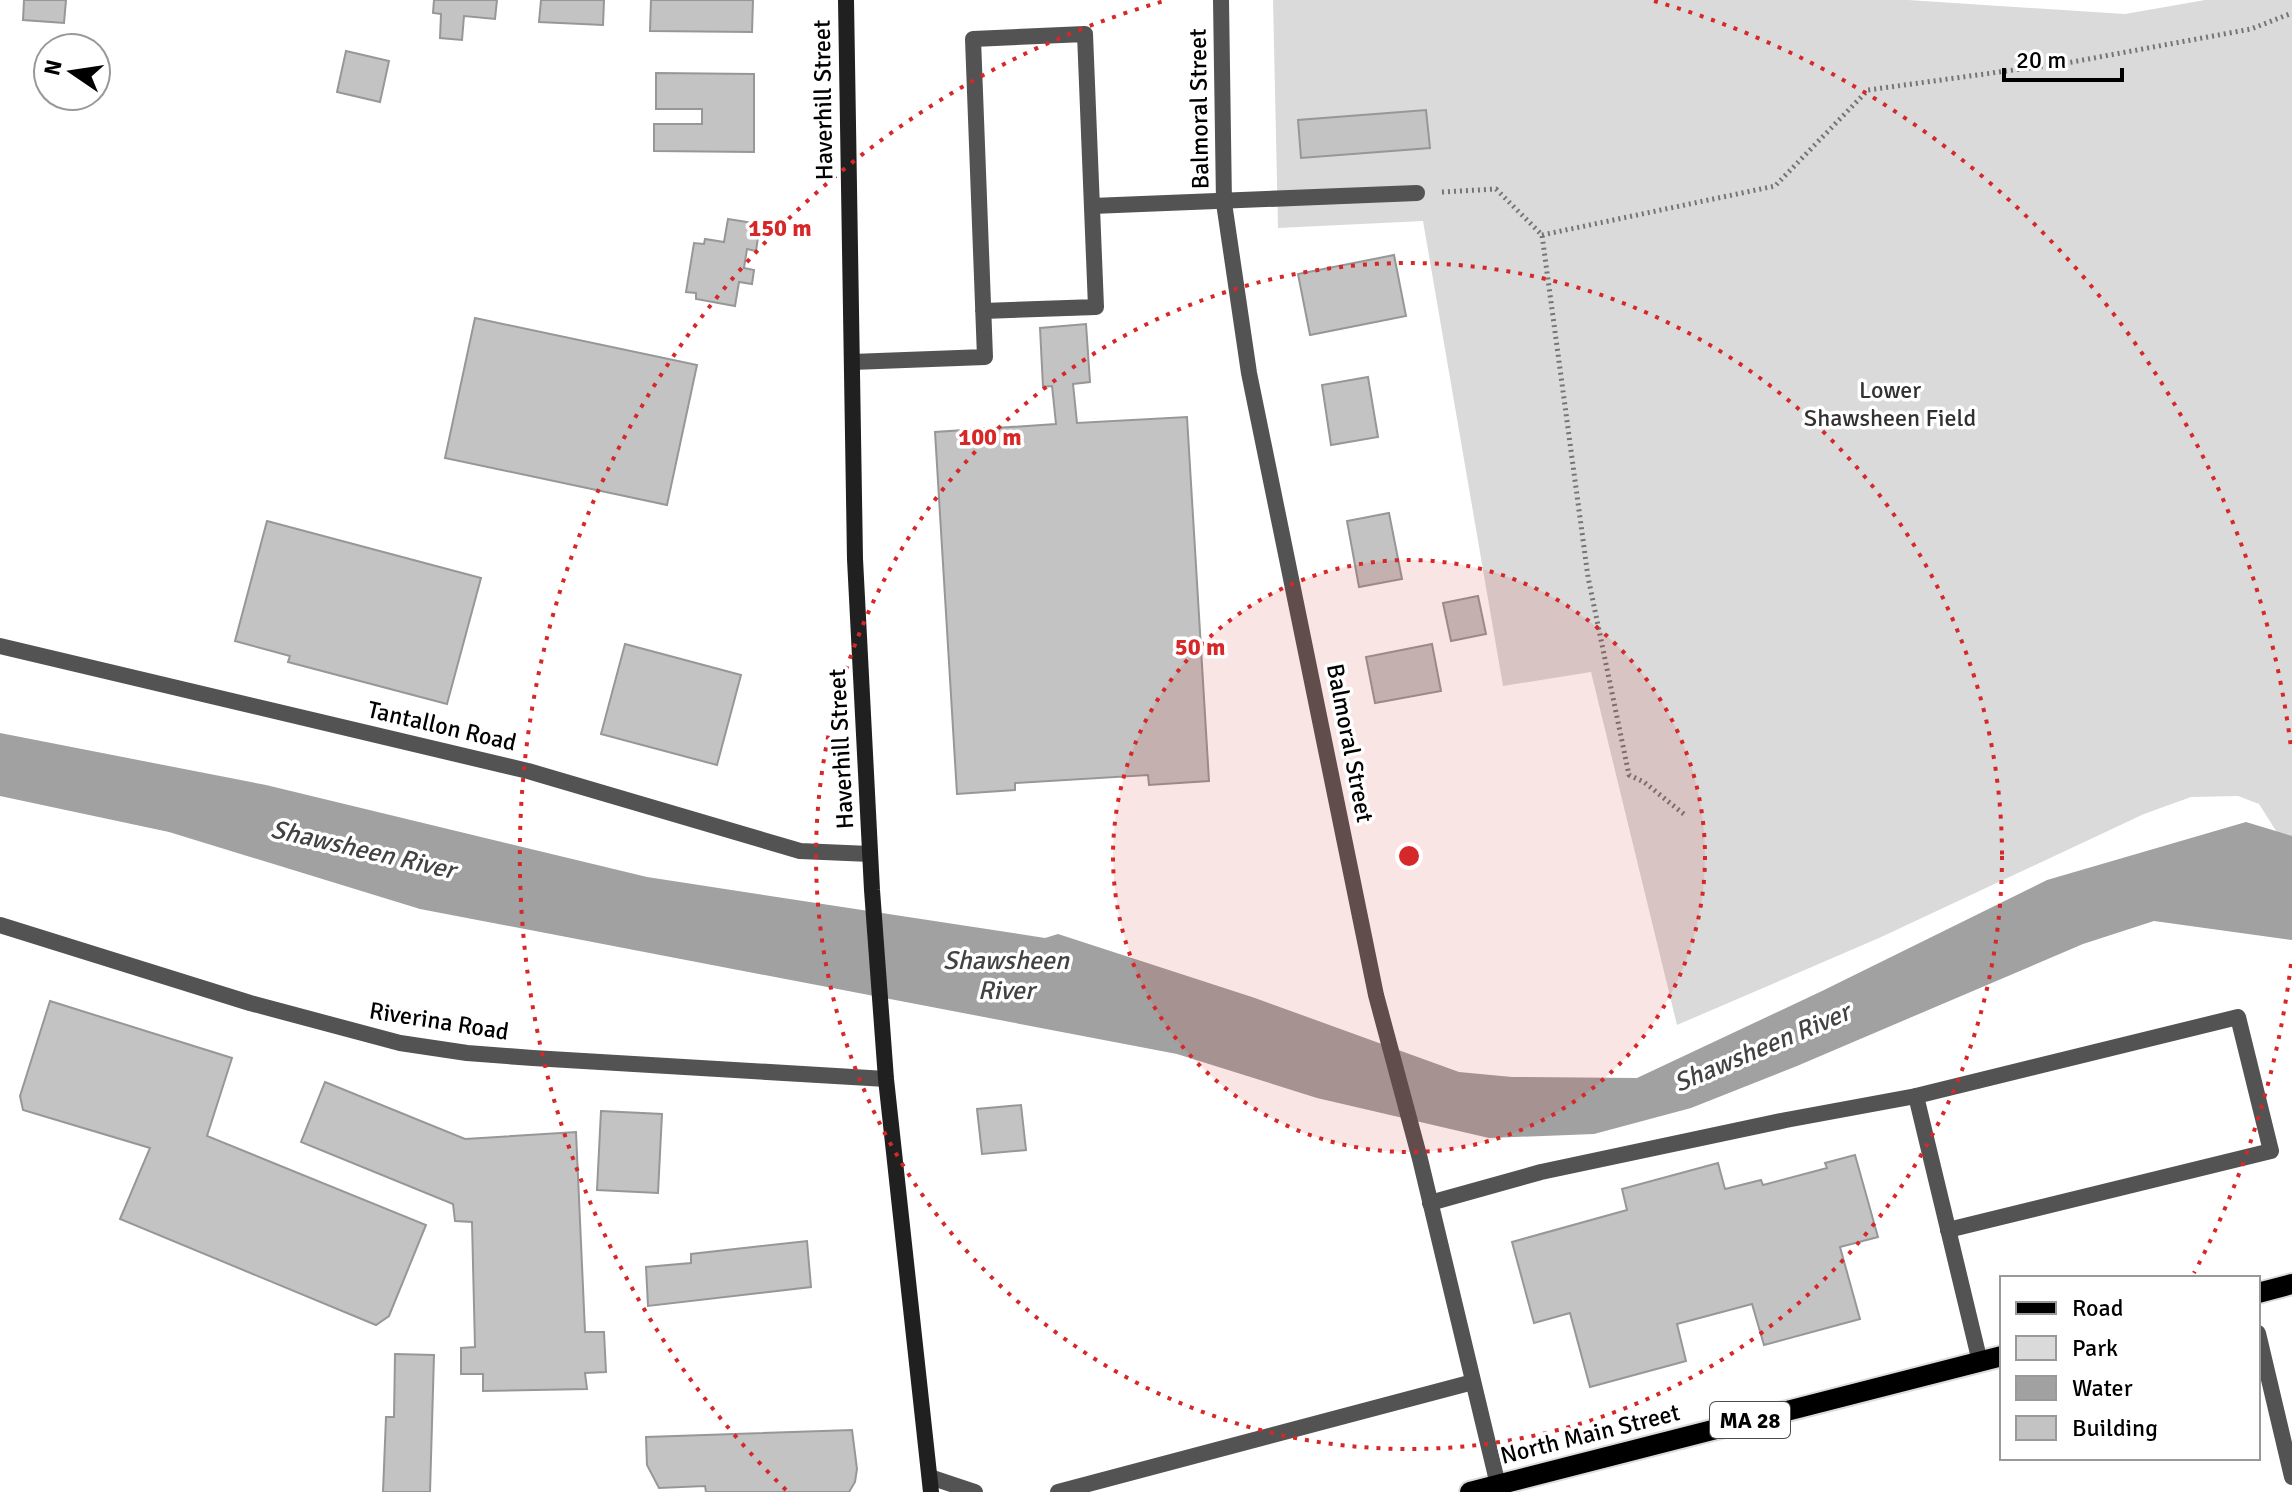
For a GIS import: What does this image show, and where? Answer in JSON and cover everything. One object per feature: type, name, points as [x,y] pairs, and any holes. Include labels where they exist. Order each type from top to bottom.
[{"type":"main road","name":"Haverhill Street","points":[[846,0],[855,559],[872,890],[886,1079],[930,1485]]},
{"type":"main road","points":[[2260,1292],[2292,1284]]},
{"type":"main road","name":"North Main Street","points":[[1470,1492],[2000,1357]]},
{"type":"street","name":"Balmoral Street","points":[[1221,0],[1224,203],[1249,373],[1376,995],[1420,1159],[1498,1485]]},
{"type":"street","points":[[852,362],[985,357],[983,311],[973,39],[1085,34],[1096,307],[983,311]]},
{"type":"street","points":[[1092,206],[1417,193]]},
{"type":"street","name":"Tantallon Road","points":[[0,646],[528,771],[800,851],[870,854]]},
{"type":"street","name":"Riverina Road","points":[[0,925],[250,1003],[400,1043],[467,1053],[533,1058],[886,1079]]},
{"type":"street","points":[[1430,1203],[1541,1172],[1916,1096],[2238,1017],[2271,1151],[1948,1230]]},
{"type":"street","points":[[1916,1096],[1980,1362]]},
{"type":"street","points":[[2260,1341],[2292,1477]]},
{"type":"street","points":[[1058,1492],[1473,1382]]},
{"type":"street","points":[[930,1485],[975,1492]]},
{"type":"path","points":[[1542,235],[1775,186],[1868,90],[2072,62],[2251,29],[2292,13]]},
{"type":"path","points":[[1417,193],[1496,189],[1542,235],[1588,577],[1629,775],[1644,782],[1685,815]]},
{"type":"green space","name":"Lower Shawsheen Field","points":[[1273,0],[1908,0],[2125,14],[2205,0],[2292,0],[2292,839],[2280,837],[2259,804],[2238,796],[2191,797],[2144,814],[1879,938],[1677,1025],[1591,672],[1503,686],[1423,221],[1278,228]]},
{"type":"water","name":"Shawsheen River","points":[[0,733],[266,785],[647,877],[1045,938],[1058,934],[1255,998],[1459,1072],[1512,1077],[1637,1078],[2047,880],[2246,822],[2292,836],[2292,940],[2154,921],[2083,944],[1691,1108],[1594,1134],[1489,1138],[1317,1098],[1177,1054],[420,909],[169,832],[0,796]]},
{"type":"building","points":[[24,0],[66,0],[64,23],[23,20]]},
{"type":"building","points":[[434,0],[497,0],[495,19],[464,16],[462,40],[440,38],[441,14],[433,13]]},
{"type":"building","points":[[541,0],[604,0],[603,25],[539,22]]},
{"type":"building","points":[[651,0],[753,0],[752,32],[650,31]]},
{"type":"building","points":[[346,51],[389,61],[380,102],[337,92]]},
{"type":"building","points":[[656,73],[754,74],[754,152],[654,151],[654,124],[702,124],[702,109],[656,109]]},
{"type":"building","points":[[1426,110],[1430,148],[1301,158],[1298,120]]},
{"type":"building","points":[[728,219],[760,224],[756,251],[747,249],[744,268],[754,270],[752,284],[739,282],[735,306],[696,299],[696,293],[686,292],[694,243],[704,244],[705,239],[724,242]]},
{"type":"building","points":[[1394,255],[1406,316],[1310,335],[1298,274]]},
{"type":"building","points":[[475,318],[697,365],[667,505],[445,458]]},
{"type":"building","points":[[1086,324],[1090,382],[1073,384],[1077,423],[1187,417],[1209,781],[1149,785],[1148,775],[1015,783],[1015,790],[957,794],[935,432],[1056,424],[1052,386],[1043,387],[1040,328]]},
{"type":"building","points":[[1368,377],[1378,437],[1331,445],[1322,385]]},
{"type":"building","points":[[1389,513],[1402,579],[1359,587],[1347,521]]},
{"type":"building","points":[[267,521],[481,578],[447,704],[288,662],[290,656],[235,641]]},
{"type":"building","points":[[1478,596],[1486,634],[1451,641],[1443,603]]},
{"type":"building","points":[[625,644],[741,675],[717,765],[601,734]]},
{"type":"building","points":[[1432,644],[1441,691],[1375,703],[1366,657]]},
{"type":"building","points":[[50,1001],[232,1058],[207,1136],[426,1225],[389,1316],[376,1325],[120,1219],[150,1148],[23,1110],[20,1096]]},
{"type":"building","points":[[325,1082],[465,1139],[576,1132],[585,1332],[604,1332],[606,1372],[585,1373],[587,1389],[483,1391],[483,1374],[461,1374],[461,1348],[475,1347],[472,1222],[455,1221],[453,1204],[301,1142]]},
{"type":"building","points":[[1021,1105],[1026,1150],[982,1154],[977,1109]]},
{"type":"building","points":[[601,1111],[662,1114],[658,1193],[597,1190]]},
{"type":"building","points":[[1855,1155],[1878,1237],[1840,1247],[1860,1319],[1764,1345],[1752,1304],[1677,1324],[1686,1361],[1590,1387],[1570,1313],[1534,1323],[1512,1242],[1627,1210],[1622,1189],[1718,1163],[1725,1189],[1761,1180],[1763,1185],[1827,1168],[1825,1163]]},
{"type":"building","points":[[807,1241],[811,1287],[648,1306],[646,1267],[691,1263],[691,1254]]},
{"type":"building","points":[[395,1354],[434,1355],[430,1492],[383,1492],[386,1417],[394,1417]]},
{"type":"building","points":[[852,1430],[857,1469],[849,1492],[706,1492],[705,1486],[659,1488],[647,1465],[646,1437]]}]
